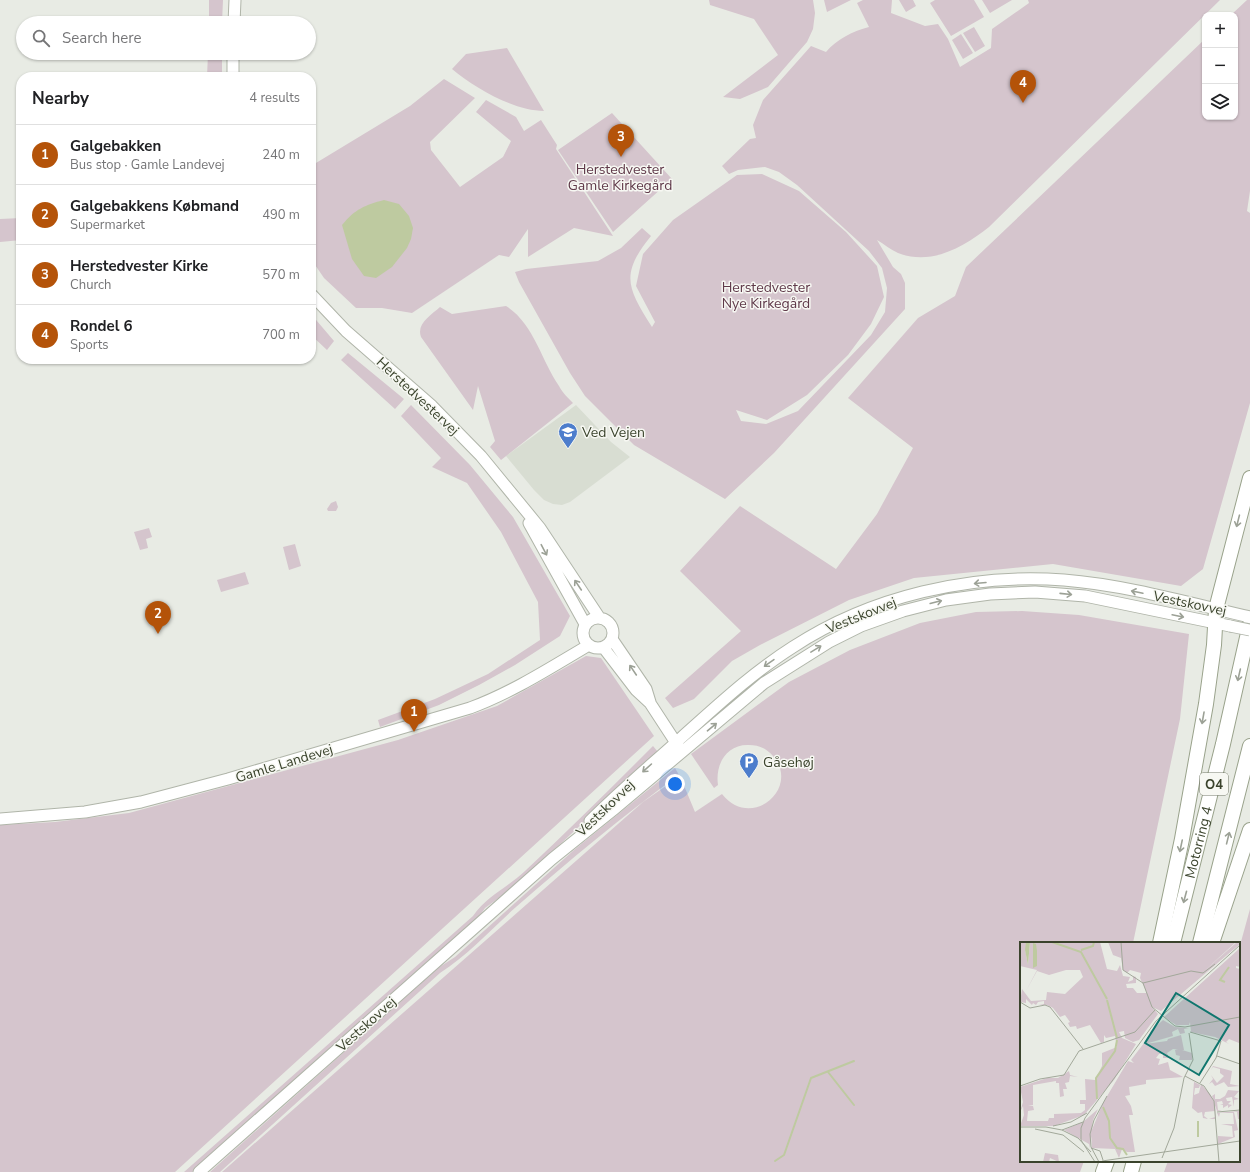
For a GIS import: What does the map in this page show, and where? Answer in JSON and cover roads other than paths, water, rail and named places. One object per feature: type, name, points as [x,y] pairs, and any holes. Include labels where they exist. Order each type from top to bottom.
[{"type":"highway","name":"O4","points":[[1160,942],[1182,839],[1218,616],[1250,478]]},
{"type":"highway","name":"Motorring 4","points":[[1173,942],[1223,744],[1250,623]]},
{"type":"highway","name":"Motorring 4","points":[[1200,942],[1250,746]]},
{"type":"highway","points":[[1212,942],[1250,830]]},
{"type":"highway","points":[[1103,1172],[1107,1162]]},
{"type":"highway","points":[[1131,1172],[1134,1162]]},
{"type":"street","points":[[234,16],[235,0]]},
{"type":"street","points":[[233,72],[234,60]]},
{"type":"street","name":"Herstedvestervej","points":[[316,299],[346,331],[432,406],[481,456],[540,528],[599,617]]},
{"type":"street","name":"Herstedvestervej","points":[[519,503],[585,624]]},
{"type":"street","name":"Vestskovvej","points":[[552,859],[605,806],[740,685],[794,646],[827,627],[874,607],[919,592],[961,584],[1018,580],[1063,580],[1114,587],[1218,616],[1230,626],[1250,630]]},
{"type":"street","name":"Vestskovvej","points":[[199,1172],[552,859],[682,753],[764,683],[829,642],[861,626],[903,611],[946,600],[990,594],[1061,593],[1218,616],[1250,617]]},
{"type":"street","points":[[1218,616],[1250,623]]},
{"type":"street","points":[[599,617],[610,623],[613,634],[612,639],[603,647],[593,647],[586,641],[585,624],[594,618],[599,617]]},
{"type":"street","points":[[612,639],[646,689],[650,703]]},
{"type":"street","name":"Gamle Landevej","points":[[0,819],[84,812],[141,802],[228,779],[470,708],[498,697],[524,684],[556,664],[586,641]]},
{"type":"street","points":[[603,647],[636,690],[650,703],[682,753]]},
{"type":"waterway","points":[[775,1161],[784,1155],[811,1078],[854,1061]]},
{"type":"waterway","points":[[828,1072],[854,1105]]},
{"type":"place","name":"Rondel 6","points":[[1023,103]]},
{"type":"place","name":"Herstedvester Kirke","points":[[621,157]]},
{"type":"place","name":"Ved Vejen","points":[[568,449]]},
{"type":"place","name":"Galgebakkens Købmand","points":[[158,634]]},
{"type":"place","name":"Galgebakken","points":[[414,732]]},
{"type":"place","name":"Gåsehøj","points":[[749,779]]},
{"type":"park label","name":"Herstedvester Gamle Kirkegård","points":[[620,178]]},
{"type":"park label","name":"Herstedvester Nye Kirkegård","points":[[766,296]]}]
